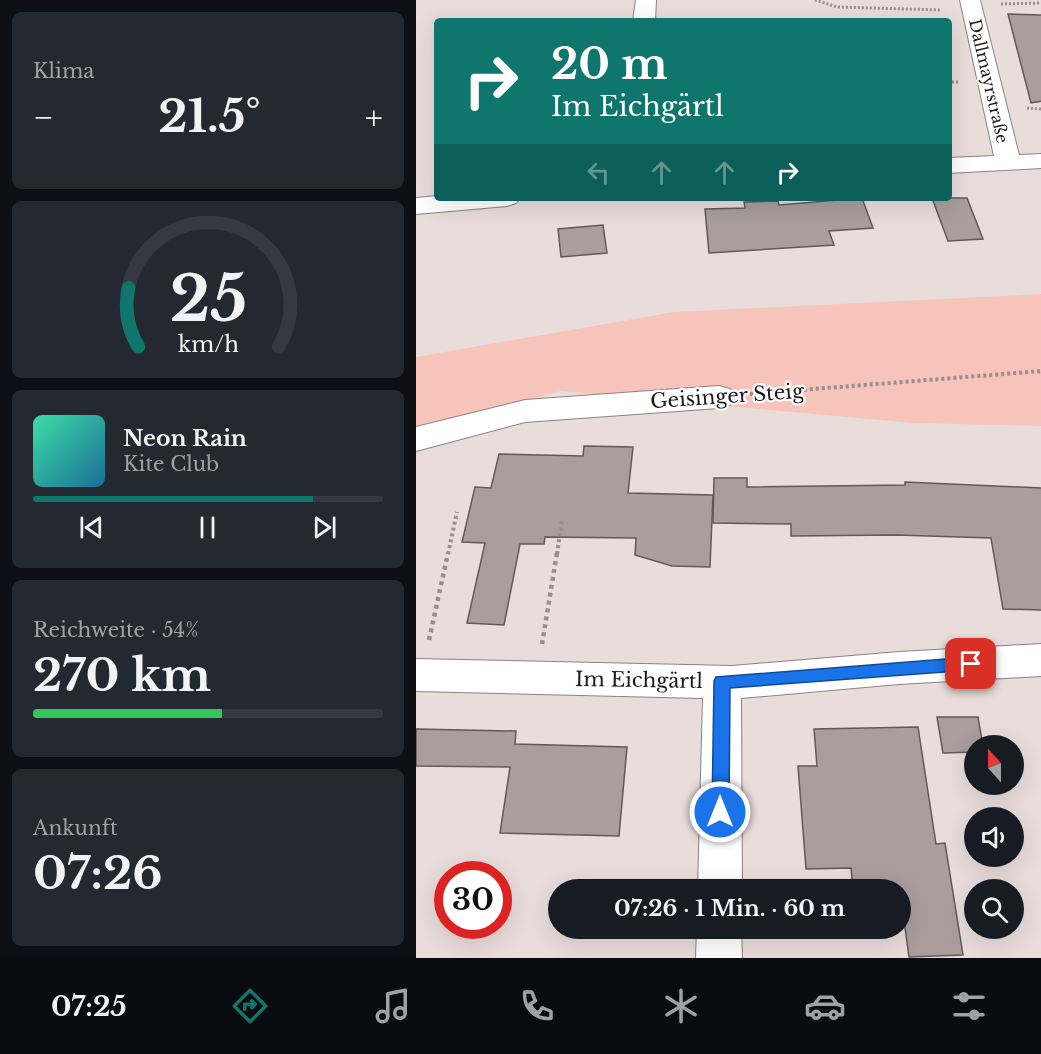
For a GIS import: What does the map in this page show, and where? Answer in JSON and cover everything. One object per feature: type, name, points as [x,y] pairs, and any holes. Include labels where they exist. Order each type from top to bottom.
[{"type":"street","points":[[644,18],[646,0]]},
{"type":"street","name":"Dallmayrstraße","points":[[971,4],[1008,162]]},
{"type":"street","points":[[952,166],[1042,161]]},
{"type":"street","points":[[416,206],[473,201]]},
{"type":"street","name":"Geisinger Steig","points":[[416,439],[526,411],[719,397]]},
{"type":"street","name":"Im Eichgärtl","points":[[419,675],[722,681],[1042,660]]},
{"type":"street","points":[[720,879],[722,681]]},
{"type":"street","points":[[719,939],[719,958]]},
{"type":"path","points":[[815,0],[837,7],[1042,3]]},
{"type":"path","name":"Geisinger Steig","points":[[719,397],[1042,371]]},
{"type":"path","points":[[419,675],[457,512]]},
{"type":"path","points":[[536,678],[562,520]]},
{"type":"shaded area","points":[[1041,294],[1041,426],[912,423],[561,391],[416,429],[416,357],[674,312]]},
{"type":"building","points":[[1008,14],[1042,15],[1042,101],[1031,103]]},
{"type":"building","points":[[967,198],[983,239],[948,241],[933,201]]},
{"type":"building","points":[[778,201],[779,205],[863,201],[873,228],[829,231],[834,245],[709,253],[705,209],[745,208],[744,202]]},
{"type":"building","points":[[603,225],[607,253],[561,257],[558,229]]},
{"type":"building","points":[[584,446],[633,447],[628,493],[713,495],[710,567],[672,566],[635,555],[636,538],[545,537],[544,544],[520,544],[504,625],[467,623],[485,543],[462,542],[475,487],[491,488],[499,454],[583,456]]},
{"type":"building","points":[[714,478],[747,478],[747,487],[905,485],[905,482],[1042,488],[1042,610],[1003,609],[991,538],[896,535],[791,536],[791,524],[713,523]]},
{"type":"building","points":[[937,717],[978,717],[981,735],[964,735],[964,752],[943,753]]},
{"type":"building","points":[[918,727],[936,844],[945,843],[963,955],[909,957],[907,939],[911,939],[911,879],[852,879],[851,868],[806,869],[798,766],[817,766],[814,729]]},
{"type":"building","points":[[416,729],[516,731],[515,744],[627,747],[619,836],[500,833],[510,767],[416,766]]},
{"type":"route","points":[[720,812],[722,681],[971,664]]}]
